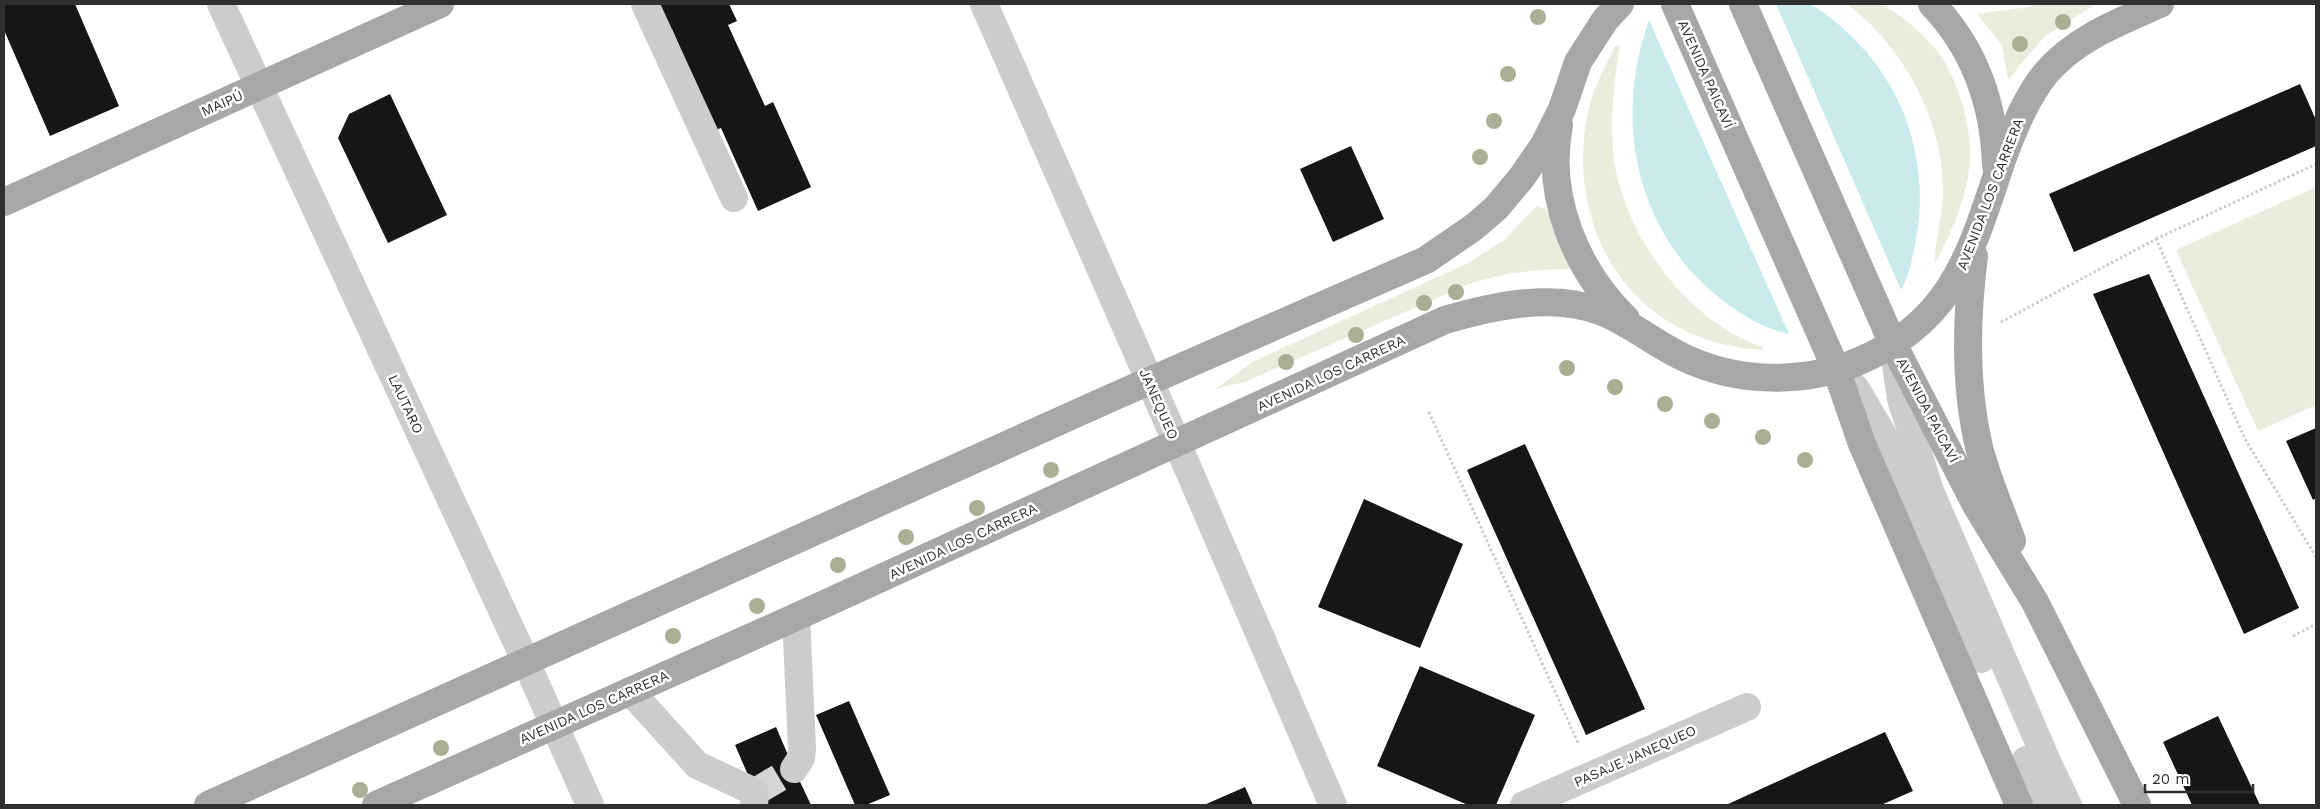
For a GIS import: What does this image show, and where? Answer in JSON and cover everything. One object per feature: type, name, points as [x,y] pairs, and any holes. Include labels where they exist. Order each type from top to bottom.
[{"type":"main road","name":"MAIPÚ","points":[[4,202],[440,4]]},
{"type":"main road","points":[[208,805],[1149,381],[1426,260],[1451,245],[1496,208],[1522,178],[1544,145],[1562,109],[1578,62],[1605,20],[1620,4]]},
{"type":"main road","name":"AVENIDA PAICAVÍ","points":[[1675,4],[1836,369],[1862,444],[2019,805]]},
{"type":"main road","name":"AVENIDA PAICAVÍ","points":[[1742,4],[1893,344],[1976,505],[2036,602],[2137,805]]},
{"type":"main road","points":[[1932,4],[1964,45],[1985,91],[1995,140],[1995,182]]},
{"type":"main road","name":"AVENIDA LOS CARRERA","points":[[376,805],[796,617],[1445,320],[1492,307],[1542,302],[1600,311],[1685,358],[1726,372],[1748,376],[1792,377],[1836,369],[1855,362],[1893,344],[1929,316],[1948,293],[1976,237],[2022,112],[2046,74],[2061,57],[2083,41],[2160,4]]},
{"type":"main road","points":[[1562,109],[1558,130],[1556,173],[1562,208],[1570,235],[1578,255],[1601,292],[1630,323],[1647,337]]},
{"type":"main road","points":[[1976,237],[1969,300],[1968,344],[1972,404],[1979,448],[2036,602]]},
{"type":"street","name":"LAUTARO","points":[[221,4],[555,724],[590,805]]},
{"type":"street","points":[[645,4],[734,198]]},
{"type":"street","name":"JANEQUEO","points":[[984,4],[1177,443],[1333,805]]},
{"type":"street","points":[[1893,344],[1902,399],[1930,491],[2046,760],[2068,805]]},
{"type":"street","points":[[1836,369],[1856,389],[1882,433],[2046,805]]},
{"type":"street","points":[[794,769],[801,758],[802,748],[796,617]]},
{"type":"street","points":[[630,691],[697,765],[755,799]]},
{"type":"street","name":"PASAJE JANEQUEO","points":[[1524,805],[1747,707]]},
{"type":"path","points":[[1968,344],[2005,320],[2156,239],[2316,164]]},
{"type":"path","points":[[2156,239],[2245,439],[2316,557]]},
{"type":"path","points":[[1429,412],[1593,775]]},
{"type":"path","points":[[2293,636],[2316,624]]},
{"type":"shaded area","points":[[1847,4],[1878,4],[1888,8],[1904,19],[1921,34],[1944,61],[1962,102],[1970,146],[1969,173],[1959,212],[1935,263],[1943,195],[1942,168],[1929,114],[1903,64],[1868,22]]},
{"type":"shaded area","points":[[2038,4],[2096,4],[2045,36],[2008,80],[2002,45],[1977,14],[2029,7]]},
{"type":"shaded area","points":[[1616,45],[1620,46],[1613,99],[1613,152],[1619,182],[1629,212],[1644,242],[1662,270],[1684,295],[1708,317],[1735,335],[1763,347],[1763,350],[1718,343],[1679,328],[1646,305],[1620,276],[1600,241],[1588,202],[1583,160],[1589,107],[1599,79]]},
{"type":"shaded area","points":[[2316,187],[2316,405],[2258,431],[2176,250]]},
{"type":"shaded area","points":[[1537,206],[1546,209],[1565,254],[1573,264],[1571,269],[1519,272],[1469,284],[1245,382],[1215,389],[1254,361],[1468,263],[1504,240]]},
{"type":"water","points":[[1795,3],[1811,5],[1829,16],[1869,55],[1899,102],[1909,128],[1916,155],[1919,183],[1916,239],[1909,271],[1901,290],[1776,4]]},
{"type":"water","points":[[1649,20],[1789,334],[1769,328],[1750,319],[1716,295],[1688,268],[1666,237],[1650,204],[1639,169],[1633,132],[1633,94],[1638,57]]},
{"type":"building","points":[[4,4],[75,4],[119,106],[50,136],[4,30]]},
{"type":"building","points":[[656,4],[729,4],[737,21],[728,25],[765,106],[773,102],[811,187],[758,211],[721,128],[711,132],[672,29],[668,31]]},
{"type":"building","points":[[2300,84],[2316,120],[2316,146],[2074,252],[2049,194]]},
{"type":"building","points":[[390,94],[447,215],[388,243],[338,138],[349,114]]},
{"type":"building","points":[[1351,146],[1384,219],[1333,242],[1300,169]]},
{"type":"building","points":[[2149,274],[2299,608],[2244,634],[2093,294]]},
{"type":"building","points":[[2316,428],[2316,498],[2313,500],[2286,441]]},
{"type":"building","points":[[1525,444],[1645,709],[1586,735],[1467,470]]},
{"type":"building","points":[[1364,499],[1463,544],[1420,648],[1318,607]]},
{"type":"building","points":[[1420,666],[1535,715],[1496,805],[1468,805],[1377,766]]},
{"type":"building","points":[[849,701],[890,795],[866,805],[855,805],[816,715]]},
{"type":"building","points":[[2218,716],[2260,805],[2192,805],[2163,742]]},
{"type":"building","points":[[776,727],[811,805],[761,805],[735,745]]},
{"type":"building","points":[[1885,732],[1913,791],[1881,805],[1726,805]]},
{"type":"building","points":[[1245,787],[1253,805],[1204,805]]},
{"type":"tunnel","points":[[755,792],[794,769]]}]
